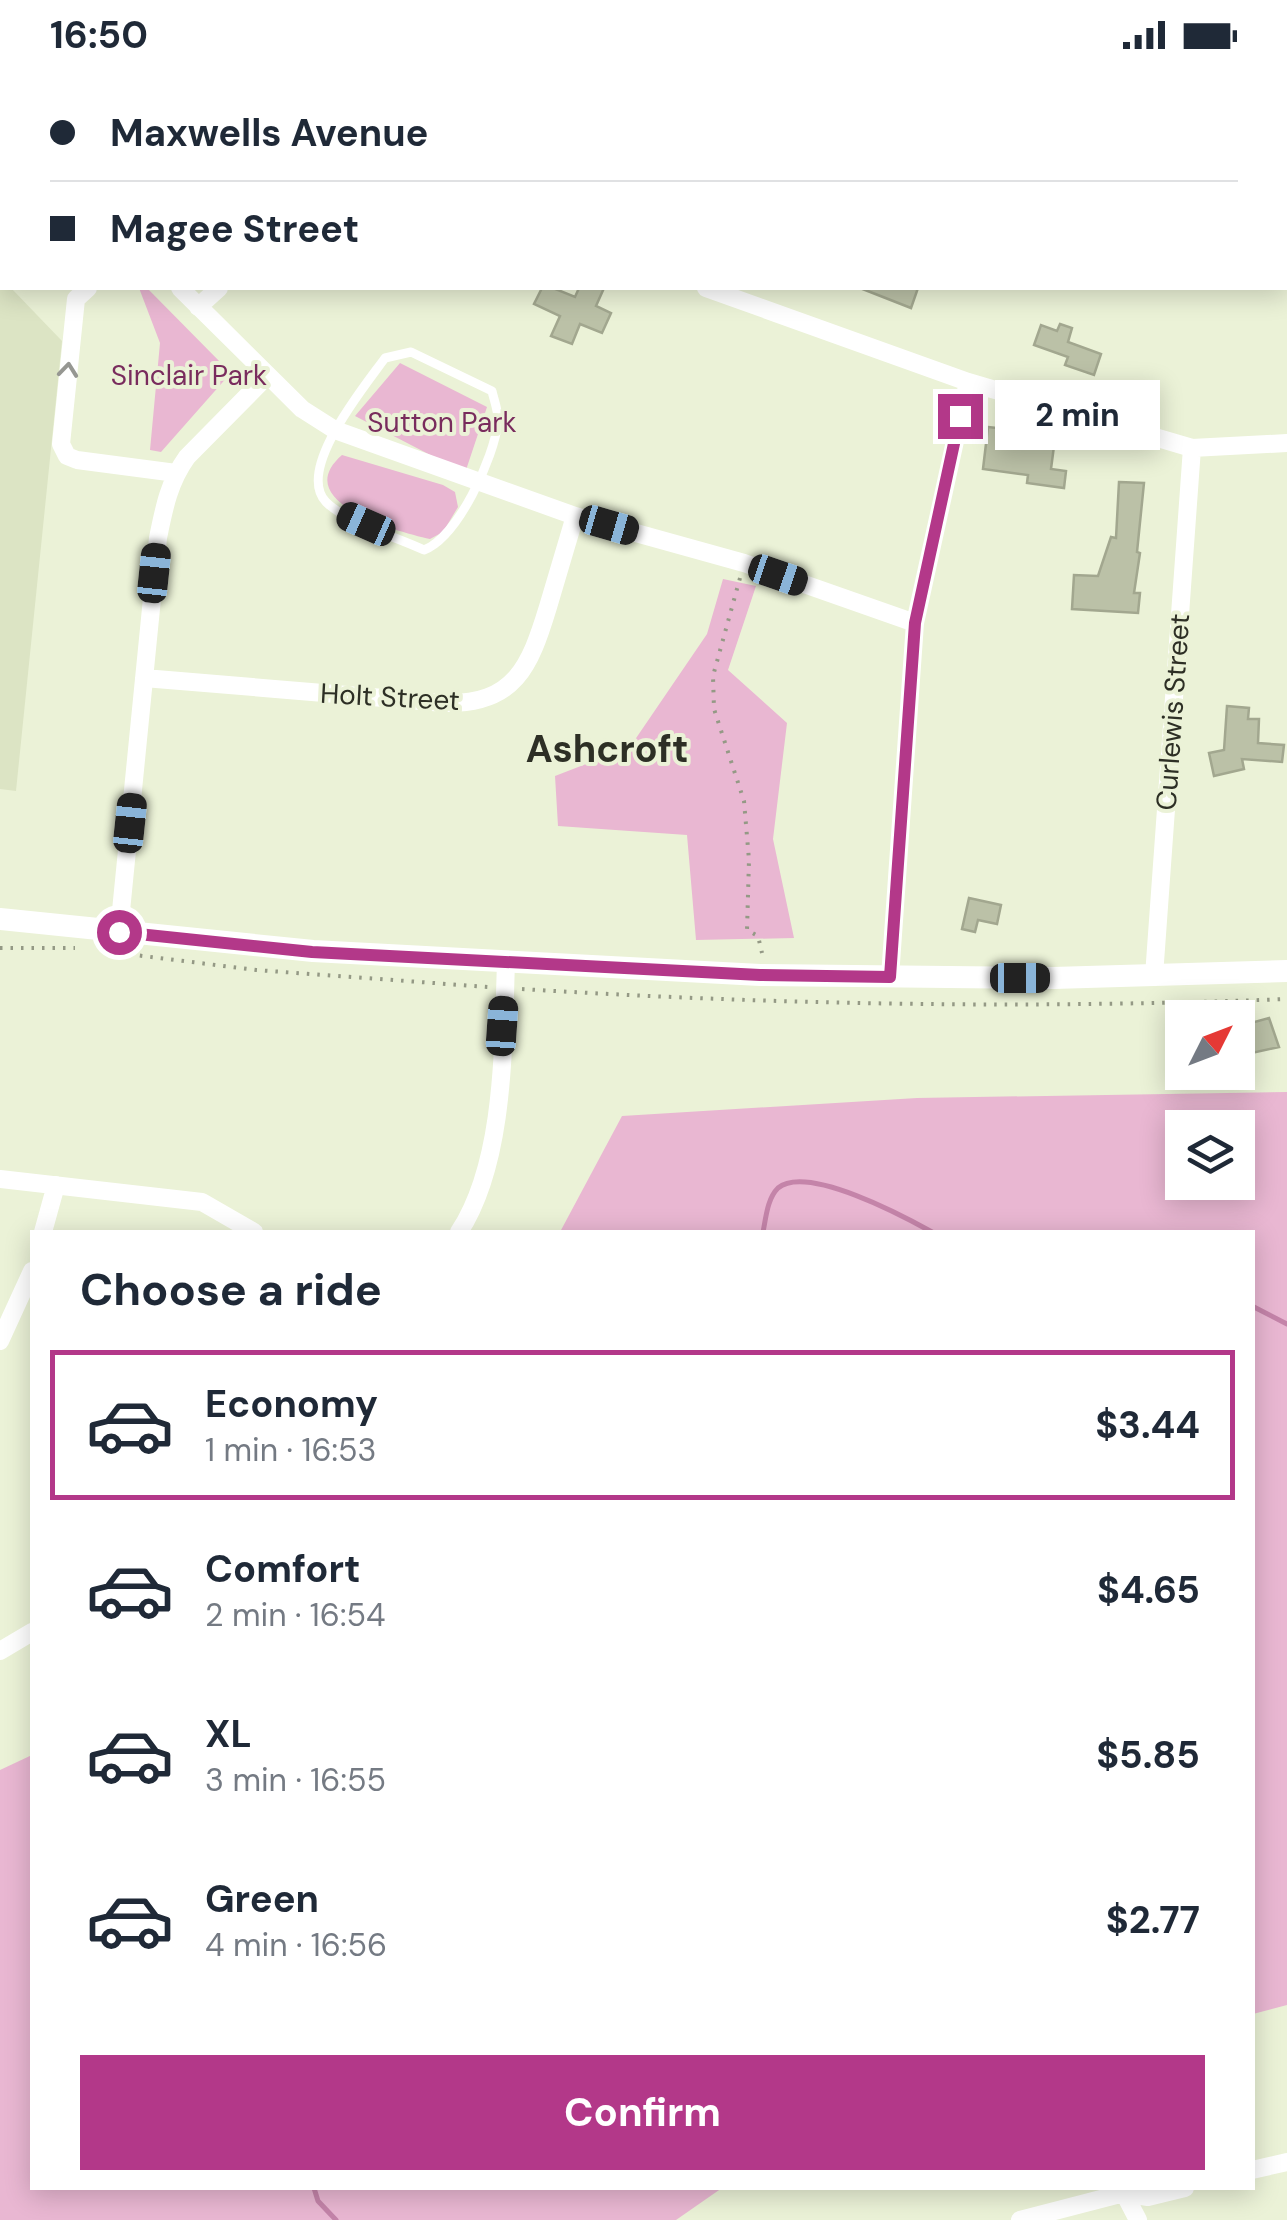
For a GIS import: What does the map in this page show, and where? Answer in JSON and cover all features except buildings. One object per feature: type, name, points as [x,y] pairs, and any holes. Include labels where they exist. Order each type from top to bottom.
[{"type":"street","points":[[86,290],[76,299],[60,444],[67,456],[77,460],[176,473]]},
{"type":"street","points":[[182,290],[267,376],[316,420],[335,430],[478,484],[744,564],[915,623]]},
{"type":"street","points":[[198,307],[218,290]]},
{"type":"street","points":[[712,290],[968,382],[1192,448],[1287,443]]},
{"type":"street","points":[[119,932],[158,538],[165,501],[176,473],[204,438],[267,376]]},
{"type":"street","points":[[890,977],[915,623],[968,382]]},
{"type":"street","name":"Curlewis Street","points":[[1154,976],[1192,448]]},
{"type":"street","name":"Holt Street","points":[[144,678],[444,703],[462,703],[496,694],[513,682],[534,654],[575,516]]},
{"type":"street","points":[[0,919],[312,952],[760,975],[1154,976],[1287,971]]},
{"type":"street","points":[[460,1230],[474,1210],[494,1141],[506,962]]},
{"type":"street","points":[[0,1179],[202,1202],[251,1230]]},
{"type":"street","points":[[44,1230],[56,1184]]},
{"type":"street","points":[[0,1340],[30,1275]]},
{"type":"street","points":[[0,1652],[30,1633]]},
{"type":"street","points":[[1255,2169],[1287,2162]]},
{"type":"street","points":[[1020,2220],[1124,2193],[1148,2197],[1177,2190]]},
{"type":"street","points":[[1124,2193],[1138,2220]]},
{"type":"lane","points":[[411,352],[492,391],[498,420],[478,484],[450,532],[437,545],[424,550],[338,511],[322,496],[318,473],[335,430],[384,358],[411,352]]},
{"type":"path","points":[[744,564],[713,676],[714,709],[744,801],[749,860],[747,930],[758,936],[762,953]]},
{"type":"shaded area","points":[[0,290],[13,290],[62,341],[16,791],[0,789]]},
{"type":"green space","name":"Sinclair Park","points":[[140,290],[149,290],[229,375],[161,452],[150,450],[160,343]]},
{"type":"green space","name":"Sutton Park","points":[[400,363],[487,407],[465,473],[355,416]]},
{"type":"green space","points":[[342,455],[443,485],[455,492],[458,507],[443,532],[430,539],[374,522],[338,500],[328,487],[329,472]]},
{"type":"green space","points":[[723,579],[756,586],[728,670],[787,723],[773,839],[794,938],[696,940],[687,835],[558,826],[555,776],[630,747],[707,634]]},
{"type":"green space","points":[[1287,1092],[1287,2005],[1255,2013],[1255,1230],[561,1230],[622,1116],[917,1098]]},
{"type":"green space","points":[[30,1756],[30,2190],[719,2190],[676,2220],[0,2220],[0,1770]]},
{"type":"waterway","points":[[763,1230],[774,1192],[792,1182],[832,1187],[856,1195],[928,1230]]},
{"type":"waterway","points":[[1255,1308],[1287,1324]]},
{"type":"waterway","points":[[315,2190],[318,2201],[336,2220]]},
{"type":"district","name":"Ashcroft","points":[[607,749]]},
{"type":"route","points":[[119,932],[312,952],[760,975],[890,977],[915,623],[960,416]]}]
